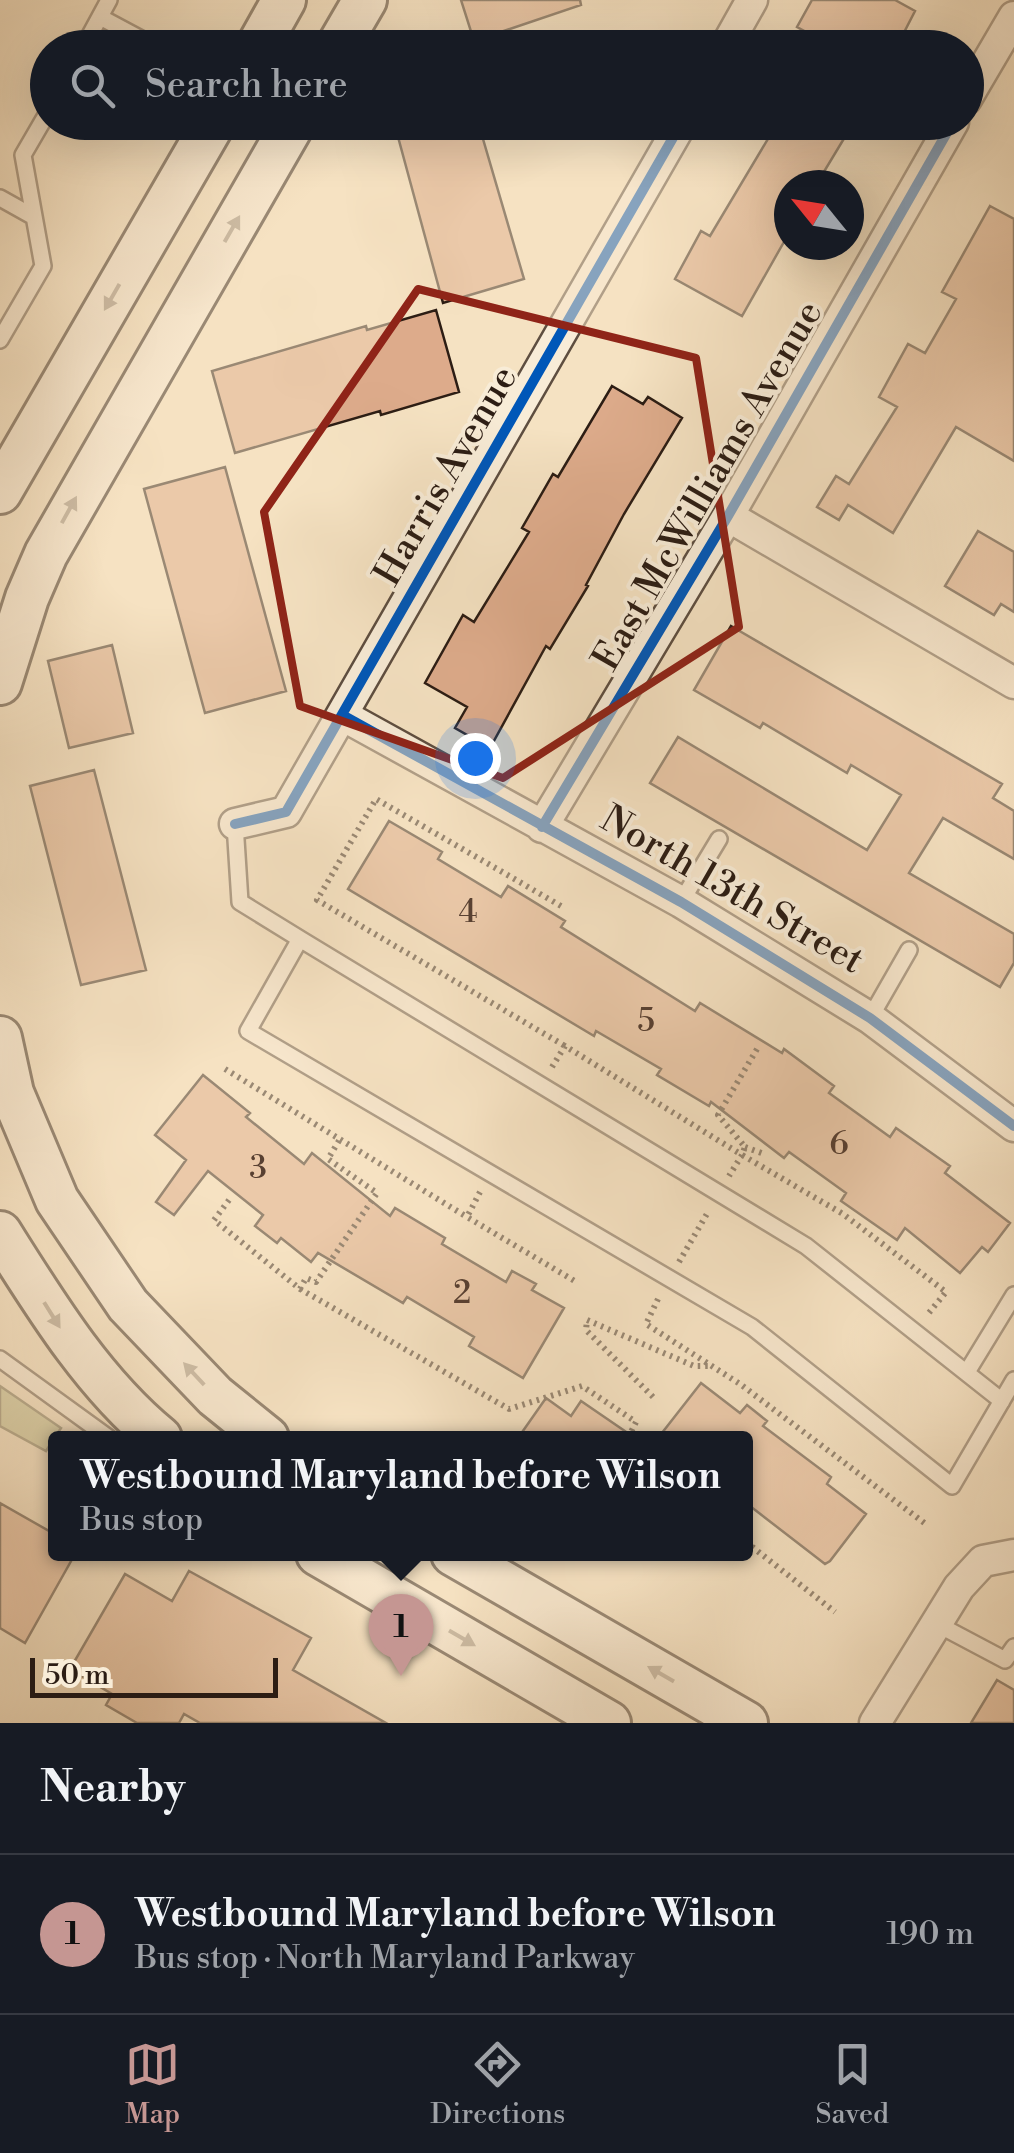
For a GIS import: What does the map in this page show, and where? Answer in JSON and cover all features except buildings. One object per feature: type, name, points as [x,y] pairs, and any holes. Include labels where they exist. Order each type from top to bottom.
[{"type":"main road","points":[[266,30],[284,0]]},
{"type":"main road","points":[[348,30],[365,0]]},
{"type":"main road","points":[[0,492],[191,140]]},
{"type":"main road","points":[[216,140],[265,172]]},
{"type":"main road","points":[[0,682],[46,554],[284,140]]},
{"type":"main road","points":[[0,1038],[12,1092],[57,1200],[128,1305],[215,1396],[258,1431]]},
{"type":"main road","points":[[0,1233],[60,1329],[136,1419],[151,1431]]},
{"type":"main road","points":[[330,1561],[609,1723]]},
{"type":"main road","points":[[465,1561],[746,1723]]},
{"type":"street","points":[[735,30],[752,0]]},
{"type":"street","points":[[984,68],[1014,16]]},
{"type":"street","name":"Harris Avenue","points":[[236,824],[286,812],[672,140]]},
{"type":"street","name":"East McWilliams Avenue","points":[[542,826],[728,516],[943,140]]},
{"type":"street","points":[[728,516],[1014,683]]},
{"type":"street","name":"North 13th Street","points":[[344,716],[680,902],[870,1018],[1014,1126]]},
{"type":"street","points":[[875,1723],[959,1587],[983,1561],[1014,1555]]},
{"type":"lane","points":[[93,30],[109,0]]},
{"type":"lane","points":[[100,16],[125,30]]},
{"type":"lane","points":[[0,340],[43,266],[23,155],[32,140]]},
{"type":"lane","points":[[0,198],[34,217]]},
{"type":"lane","points":[[236,824],[240,902],[806,1246],[1002,1401]]},
{"type":"lane","points":[[680,902],[719,838]]},
{"type":"lane","points":[[300,939],[248,1030],[752,1328],[952,1486],[1014,1380]]},
{"type":"lane","points":[[870,1018],[909,950]]},
{"type":"lane","points":[[967,1372],[1014,1295]]},
{"type":"lane","points":[[0,1358],[99,1431]]},
{"type":"lane","points":[[936,1624],[1005,1660],[1014,1647]]},
{"type":"path","points":[[562,906],[376,799],[318,900],[843,1214],[946,1292],[915,1331]]},
{"type":"path","points":[[541,1085],[565,1046]]},
{"type":"path","points":[[757,1049],[718,1115],[743,1151],[764,1154]]},
{"type":"path","points":[[225,1069],[578,1283]]},
{"type":"path","points":[[300,1288],[306,1278],[316,1282],[378,1193],[328,1159],[340,1139]]},
{"type":"path","points":[[743,1151],[646,1324],[711,1366],[927,1526]]},
{"type":"path","points":[[467,1217],[490,1174]]},
{"type":"path","points":[[229,1200],[214,1220],[300,1288],[509,1409],[582,1386],[636,1422],[632,1431]]},
{"type":"path","points":[[653,1397],[586,1330],[588,1320],[694,1366],[711,1366]]},
{"type":"path","points":[[753,1547],[836,1612]]},
{"type":"highlighted area","points":[[418,289],[696,358],[739,627],[503,778],[300,706],[264,512]]},
{"type":"green space","points":[[0,1386],[61,1428],[48,1431],[46,1451],[0,1426]]},
{"type":"cycle path","points":[[235,824],[286,812],[672,140]]},
{"type":"cycle path","points":[[542,827],[728,516],[943,140]]},
{"type":"cycle path","points":[[344,716],[681,902],[870,1018],[1014,1126]]},
{"type":"place","name":"Westbound Maryland before Wilson","points":[[401,1676]]}]
